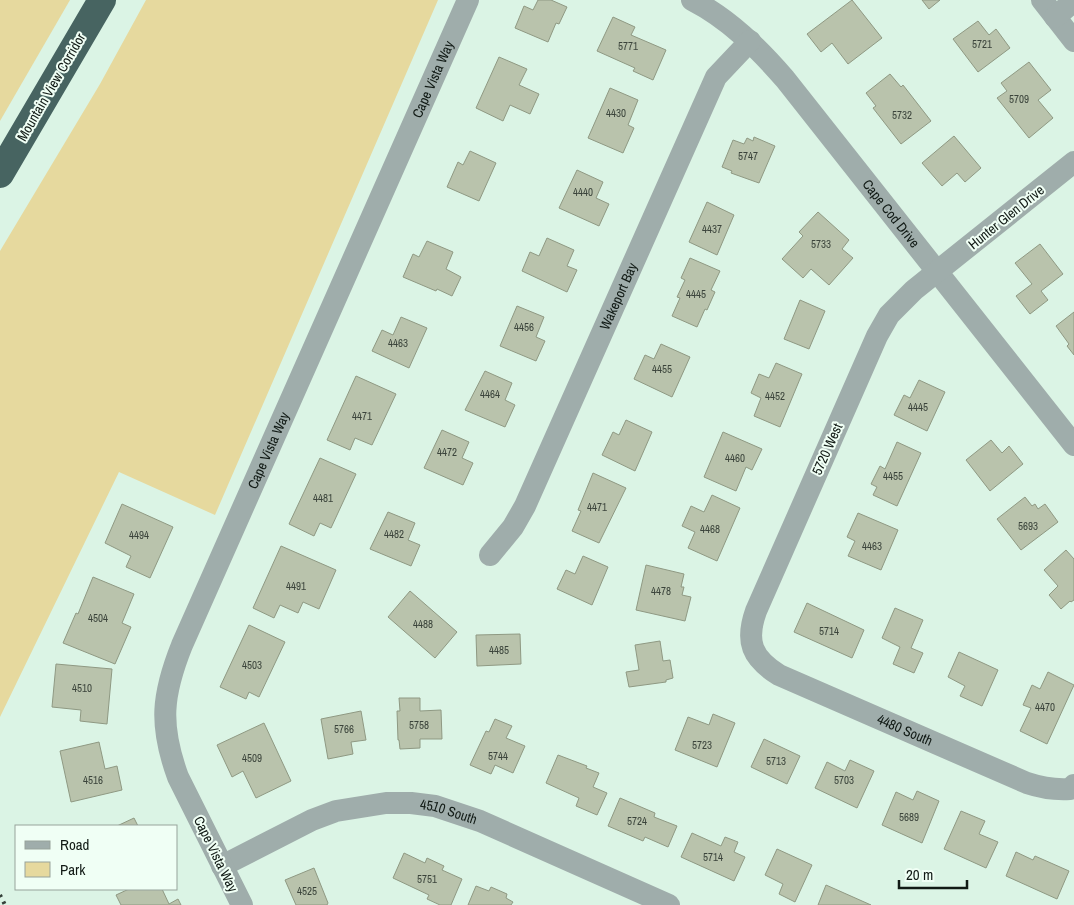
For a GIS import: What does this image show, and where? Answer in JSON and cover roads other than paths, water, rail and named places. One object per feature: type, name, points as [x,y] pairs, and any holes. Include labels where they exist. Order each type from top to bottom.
[{"type":"highway","name":"Mountain View Corridor","points":[[0,174],[102,0]]},
{"type":"street","name":"Cape Vista Way","points":[[242,905],[178,776],[171,758],[165,721],[168,682],[182,645],[468,0]]},
{"type":"street","name":"Cape Cod Drive","points":[[692,0],[732,26],[750,41],[785,79],[1074,445]]},
{"type":"street","points":[[1074,1],[1048,8],[1074,40]]},
{"type":"street","name":"Wakeport Bay","points":[[490,555],[513,527],[526,506],[716,77],[750,41]]},
{"type":"street","name":"Hunter Glen Drive","points":[[938,272],[1074,162]]},
{"type":"street","name":"5720 West","points":[[752,646],[750,628],[756,611],[882,325],[896,307],[914,290],[938,272]]},
{"type":"street","name":"4480 South","points":[[752,646],[762,663],[779,675],[1027,783],[1055,790],[1072,787]]},
{"type":"street","name":"4510 South","points":[[222,866],[312,820],[336,811],[386,803],[435,806],[480,821],[669,905]]},
{"type":"railway","points":[[0,895],[5,905]]}]
